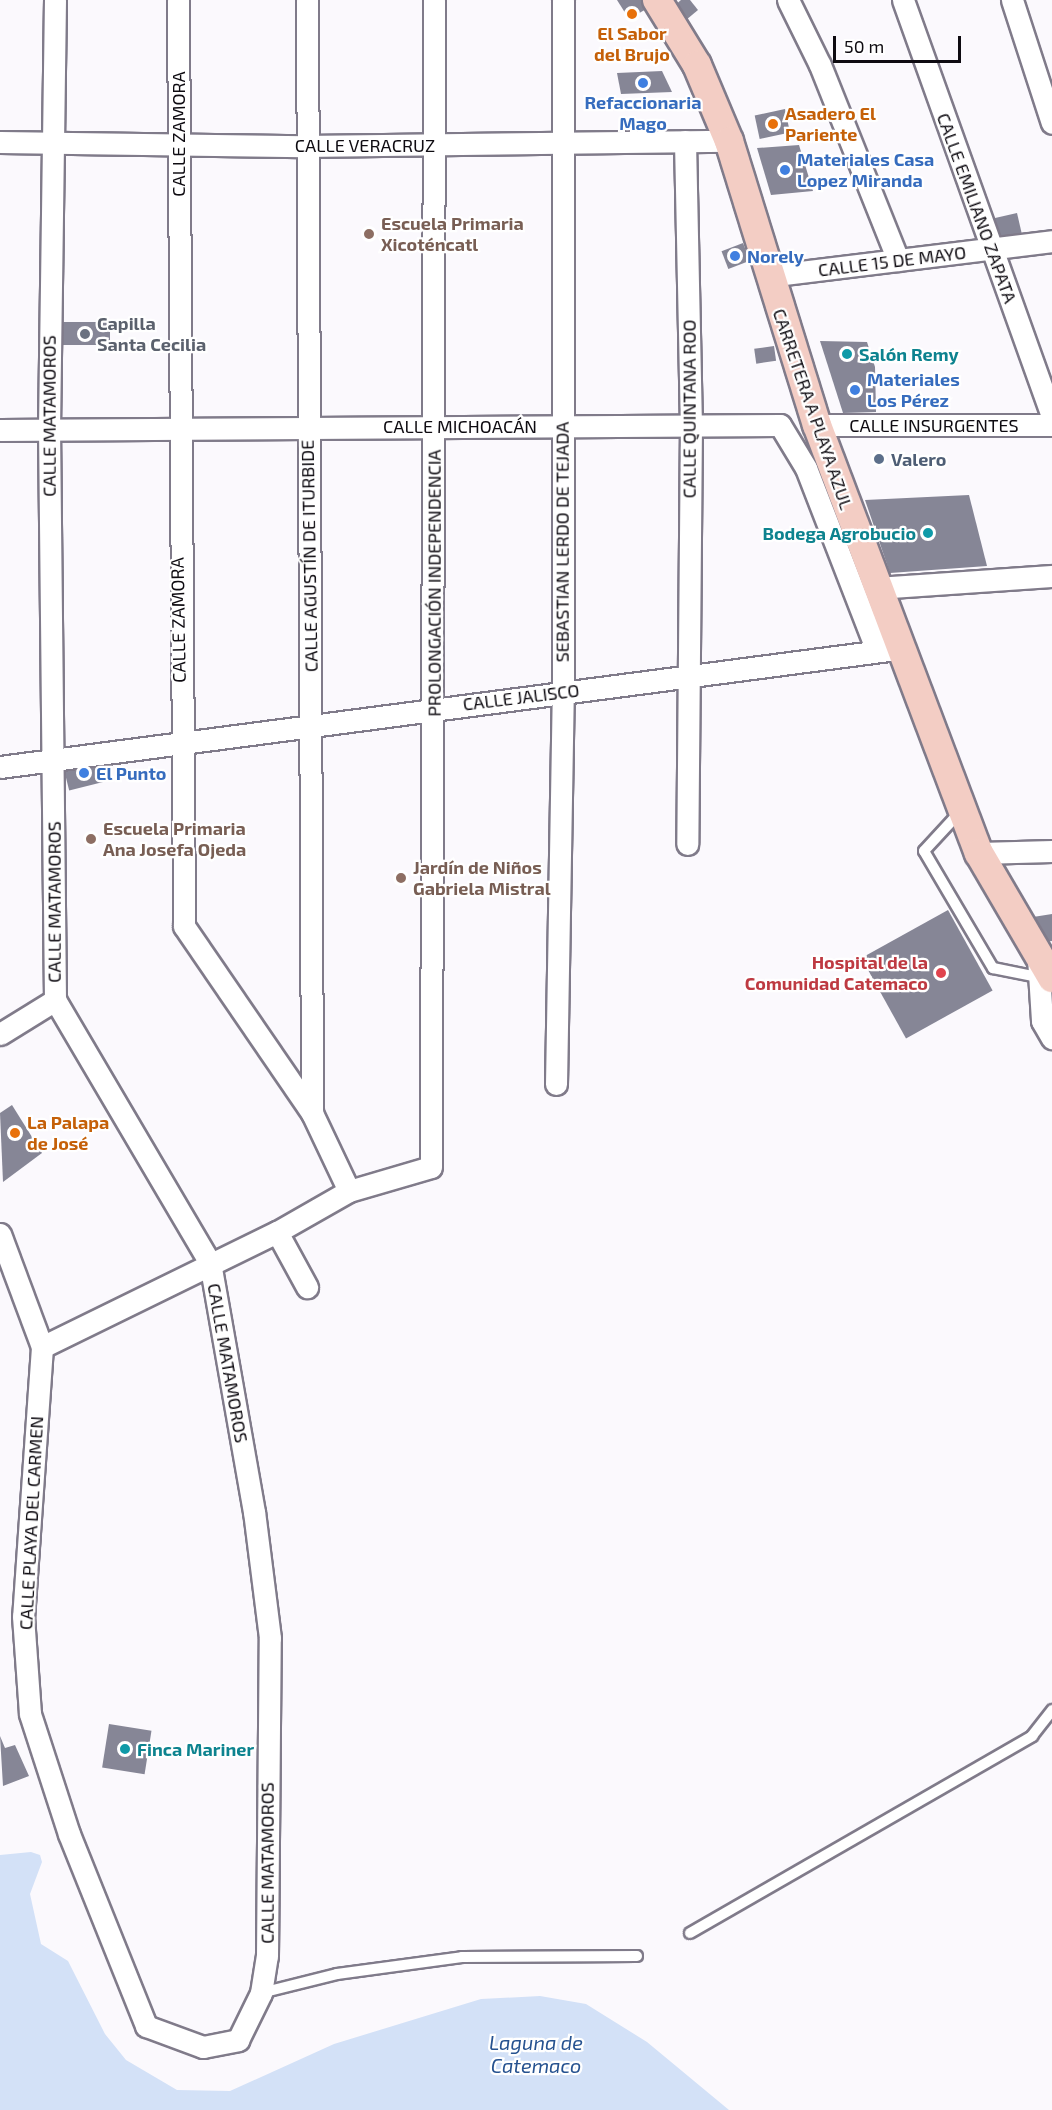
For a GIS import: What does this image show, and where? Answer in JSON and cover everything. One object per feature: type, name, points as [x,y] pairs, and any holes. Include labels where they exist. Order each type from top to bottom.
[{"type":"main road","name":"CARRETERA A PLAYA AZUL","points":[[657,0],[697,65],[729,141],[768,276],[817,425],[876,588],[888,650],[963,810],[980,853],[1045,972]]},
{"type":"street","name":"CALLE MATAMOROS","points":[[55,0],[50,143],[49,429],[55,1000],[210,1263],[255,1512],[270,1638],[267,1956],[261,1993],[238,2040]]},
{"type":"street","name":"CALLE ZAMORA","points":[[178,0],[176,428],[179,742],[184,926],[312,1113],[349,1191]]},
{"type":"street","name":"CALLE AGUSTÍN DE ITURBIDE","points":[[307,0],[304,146],[305,426],[313,726],[312,1113]]},
{"type":"street","name":"PROLONGACIÓN INDEPENDENCIA","points":[[349,1191],[431,1167],[435,427],[432,146],[434,0]]},
{"type":"street","name":"SEBASTIAN LERDO DE TEJADA","points":[[556,1084],[563,692],[561,425],[563,0]]},
{"type":"street","points":[[788,0],[820,65],[898,260]]},
{"type":"street","name":"CALLE EMILIANO ZAPATA","points":[[903,0],[1052,415]]},
{"type":"street","points":[[1012,0],[1052,123]]},
{"type":"street","name":"CALLE QUINTANA ROO","points":[[685,141],[691,423],[687,844]]},
{"type":"street","name":"CALLE VERACRUZ","points":[[0,142],[432,146],[729,141]]},
{"type":"street","name":"CALLE 15 DE MAYO","points":[[768,276],[1052,241]]},
{"type":"street","name":"CALLE MICHOACÁN","points":[[0,430],[780,424],[795,442],[888,650]]},
{"type":"street","name":"CALLE INSURGENTES","points":[[817,425],[1052,425]]},
{"type":"street","points":[[876,588],[1052,576]]},
{"type":"street","name":"CALLE JALISCO","points":[[0,767],[313,726],[434,707],[688,678],[888,650]]},
{"type":"street","points":[[980,853],[1052,851]]},
{"type":"street","points":[[1045,972],[1042,1021],[1052,1038]]},
{"type":"street","points":[[0,1034],[55,1000]]},
{"type":"street","points":[[42,1347],[277,1232],[349,1191]]},
{"type":"street","points":[[277,1232],[307,1287]]},
{"type":"street","name":"CALLE PLAYA DEL CARMEN","points":[[0,1233],[42,1347],[23,1616],[30,1714],[69,1834],[146,2026],[203,2047],[238,2040]]},
{"type":"lane","points":[[963,810],[924,851],[993,968],[1045,972]]},
{"type":"lane","points":[[690,1933],[1032,1736],[1052,1710]]},
{"type":"lane","points":[[261,1993],[337,1974],[462,1957],[637,1956]]},
{"type":"water","name":"Laguna de Catemaco","points":[[31,1852],[40,1855],[42,1862],[30,1894],[41,1944],[68,1961],[105,2034],[126,2060],[177,2090],[230,2091],[334,2044],[481,1999],[540,1996],[586,2004],[647,2042],[729,2110],[0,2110],[0,1855]]},
{"type":"building","name":"El Sabor del Brujo","points":[[617,0],[643,0],[648,8],[629,19]]},
{"type":"building","points":[[681,0],[690,0],[698,10],[686,20],[674,6]]},
{"type":"building","name":"Refaccionaria Mago","points":[[662,71],[672,92],[621,94],[617,73]]},
{"type":"building","name":"Asadero El Pariente","points":[[785,109],[790,132],[760,139],[755,115]]},
{"type":"building","name":"Materiales Casa Lopez Miranda","points":[[799,145],[813,191],[771,195],[757,148]]},
{"type":"building","points":[[1017,213],[1023,238],[997,244],[991,219]]},
{"type":"building","name":"Norely","points":[[743,243],[750,261],[728,269],[722,251]]},
{"type":"building","name":"Capilla Santa Cecilia","points":[[60,322],[110,322],[110,345],[60,345]]},
{"type":"building","points":[[820,341],[867,342],[875,367],[876,412],[843,413]]},
{"type":"building","points":[[774,346],[776,361],[756,364],[754,349]]},
{"type":"building","name":"Bodega Agrobucio","points":[[969,495],[987,566],[890,573],[865,500]]},
{"type":"building","name":"El Punto","points":[[100,757],[106,781],[69,790],[63,766]]},
{"type":"building","points":[[948,910],[993,990],[906,1038],[861,958]]},
{"type":"building","points":[[1052,914],[1052,941],[1037,943],[1033,917]]},
{"type":"building","name":"La Palapa de José","points":[[12,1105],[42,1153],[3,1182],[0,1113]]},
{"type":"building","name":"Finca Mariner","points":[[109,1724],[151,1731],[145,1774],[102,1767]]},
{"type":"building","points":[[0,1736],[5,1748],[15,1745],[29,1776],[3,1786]]},
{"type":"place","name":"El Sabor del Brujo","points":[[632,14]]},
{"type":"place","name":"Refaccionaria Mago","points":[[643,83]]},
{"type":"place","name":"Asadero El Pariente","points":[[773,124]]},
{"type":"place","name":"Materiales Casa Lopez Miranda","points":[[785,170]]},
{"type":"place","name":"Escuela Primaria Xicoténcatl","points":[[369,234]]},
{"type":"place","name":"Norely","points":[[735,256]]},
{"type":"place","name":"Capilla Santa Cecilia","points":[[85,334]]},
{"type":"place","name":"Salón Remy","points":[[847,354]]},
{"type":"place","name":"Materiales Los Pérez","points":[[855,390]]},
{"type":"place","name":"Valero","points":[[879,459]]},
{"type":"place","name":"Bodega Agrobucio","points":[[928,533]]},
{"type":"place","name":"El Punto","points":[[84,773]]},
{"type":"place","name":"Escuela Primaria Ana Josefa Ojeda","points":[[91,839]]},
{"type":"place","name":"Jardín de Niños Gabriela Mistral","points":[[401,878]]},
{"type":"place","name":"Hospital de la Comunidad Catemaco","points":[[941,973]]},
{"type":"place","name":"La Palapa de José","points":[[15,1133]]},
{"type":"place","name":"Finca Mariner","points":[[125,1749]]}]
